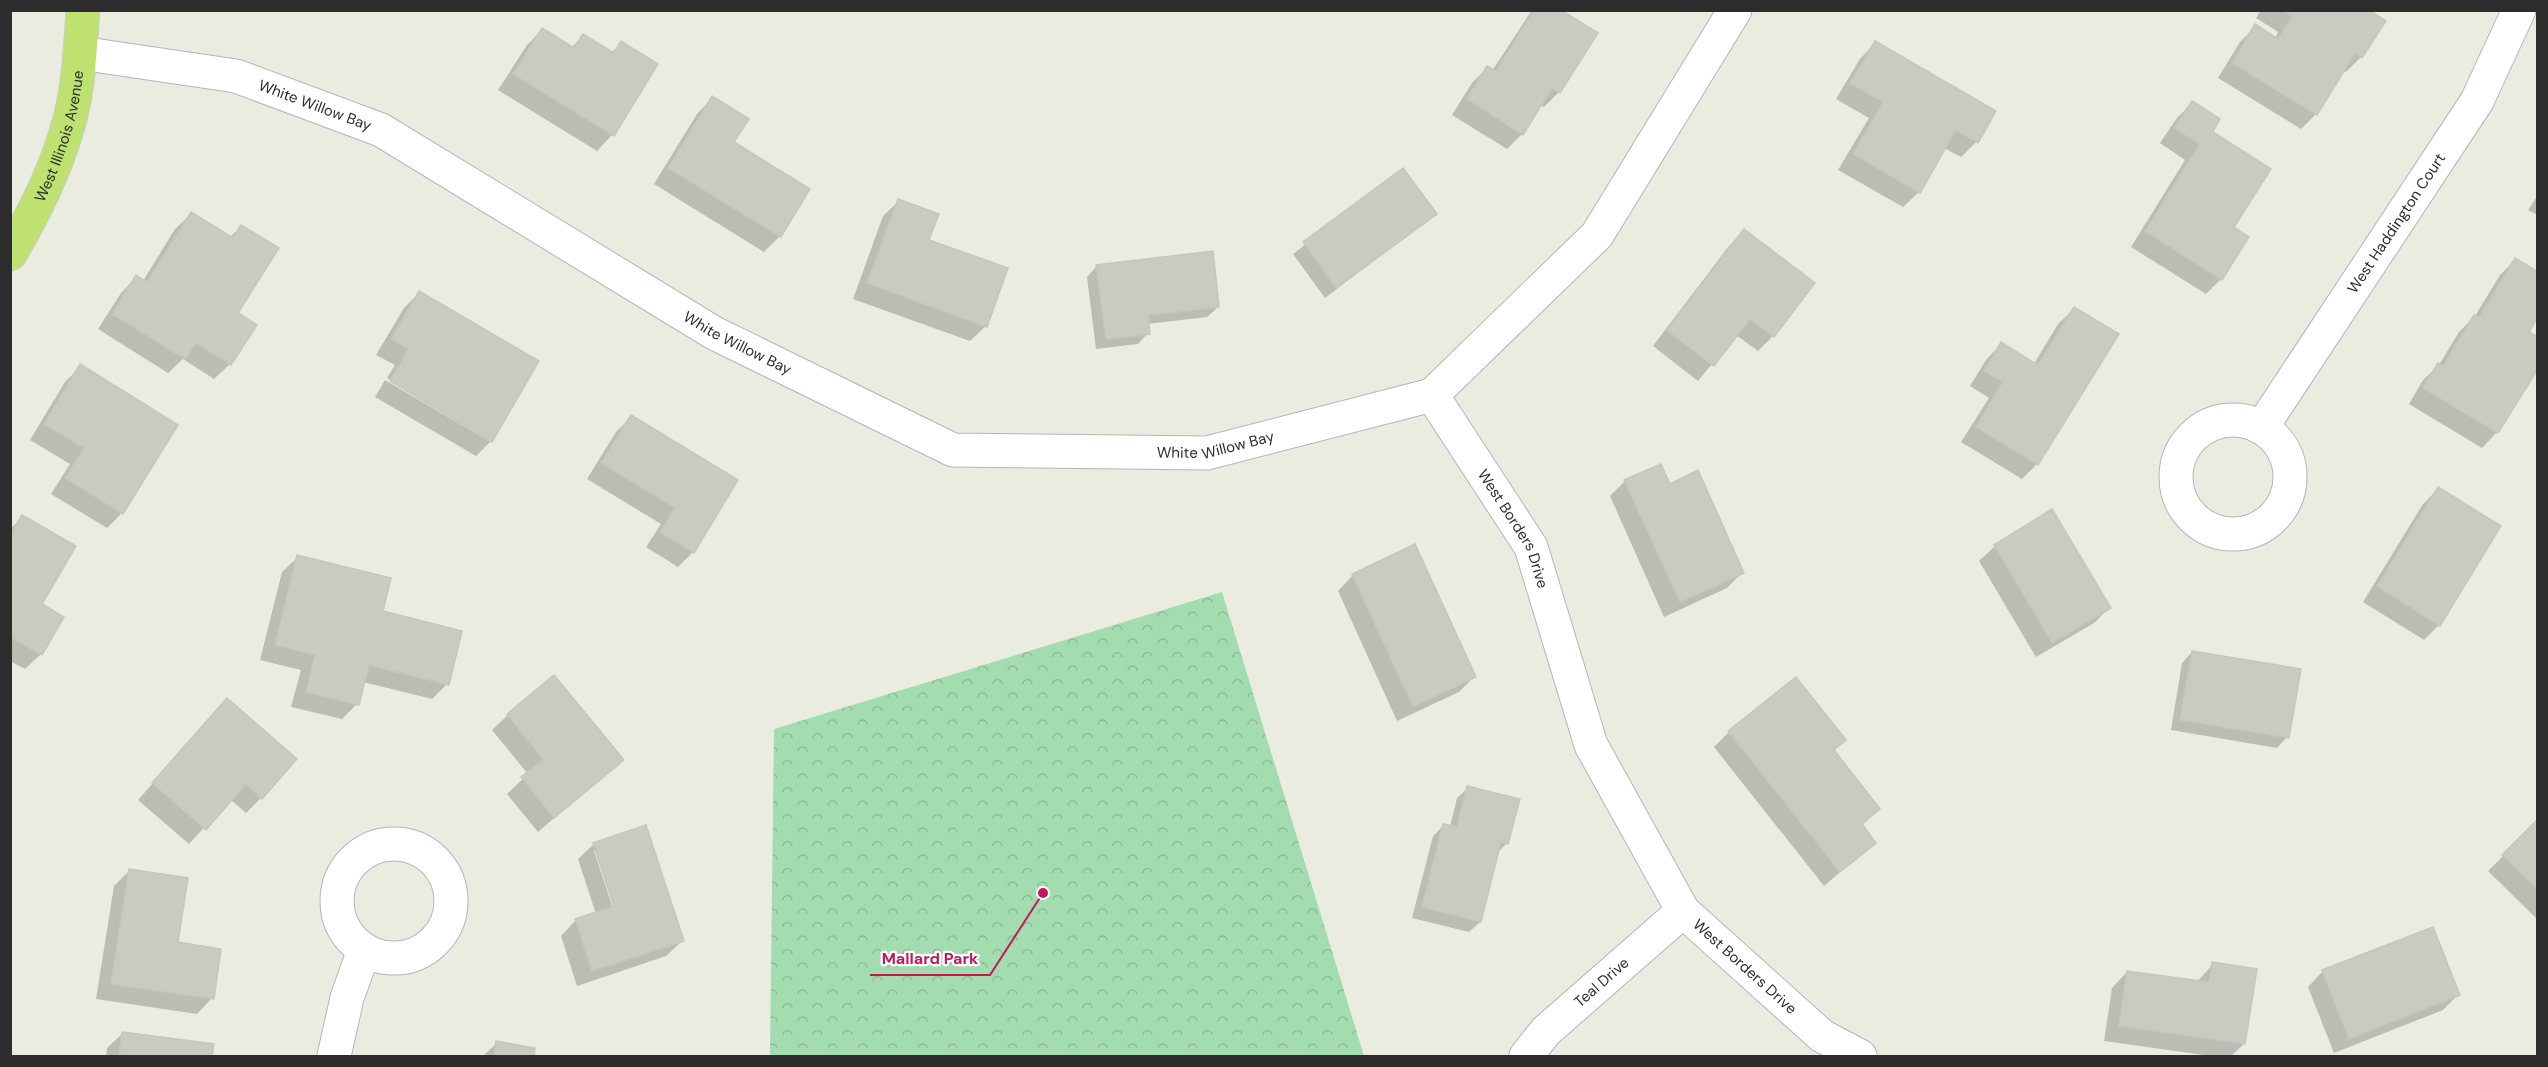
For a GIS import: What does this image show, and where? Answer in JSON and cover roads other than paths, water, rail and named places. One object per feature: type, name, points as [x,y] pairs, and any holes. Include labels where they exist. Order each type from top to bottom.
[{"type":"main road","name":"West Illinois Avenue","points":[[10,254],[37,209],[68,128],[80,53],[83,10]]},
{"type":"street","points":[[1432,395],[1597,235],[1735,10]]},
{"type":"street","name":"West Haddington Court","points":[[2262,427],[2477,101],[2519,10]]},
{"type":"street","name":"White Willow Bay","points":[[80,53],[236,76],[381,130],[714,333],[953,450],[1207,453],[1432,395]]},
{"type":"street","name":"West Borders Drive","points":[[1432,395],[1531,548],[1591,745],[1683,911],[1822,1036],[1860,1056]]},
{"type":"street","name":"Teal Drive","points":[[1526,1056],[1546,1031],[1683,911]]},
{"type":"street","points":[[334,1056],[347,998],[364,950]]},
{"type":"place","name":"Mallard Park","points":[[1043,893]]}]
